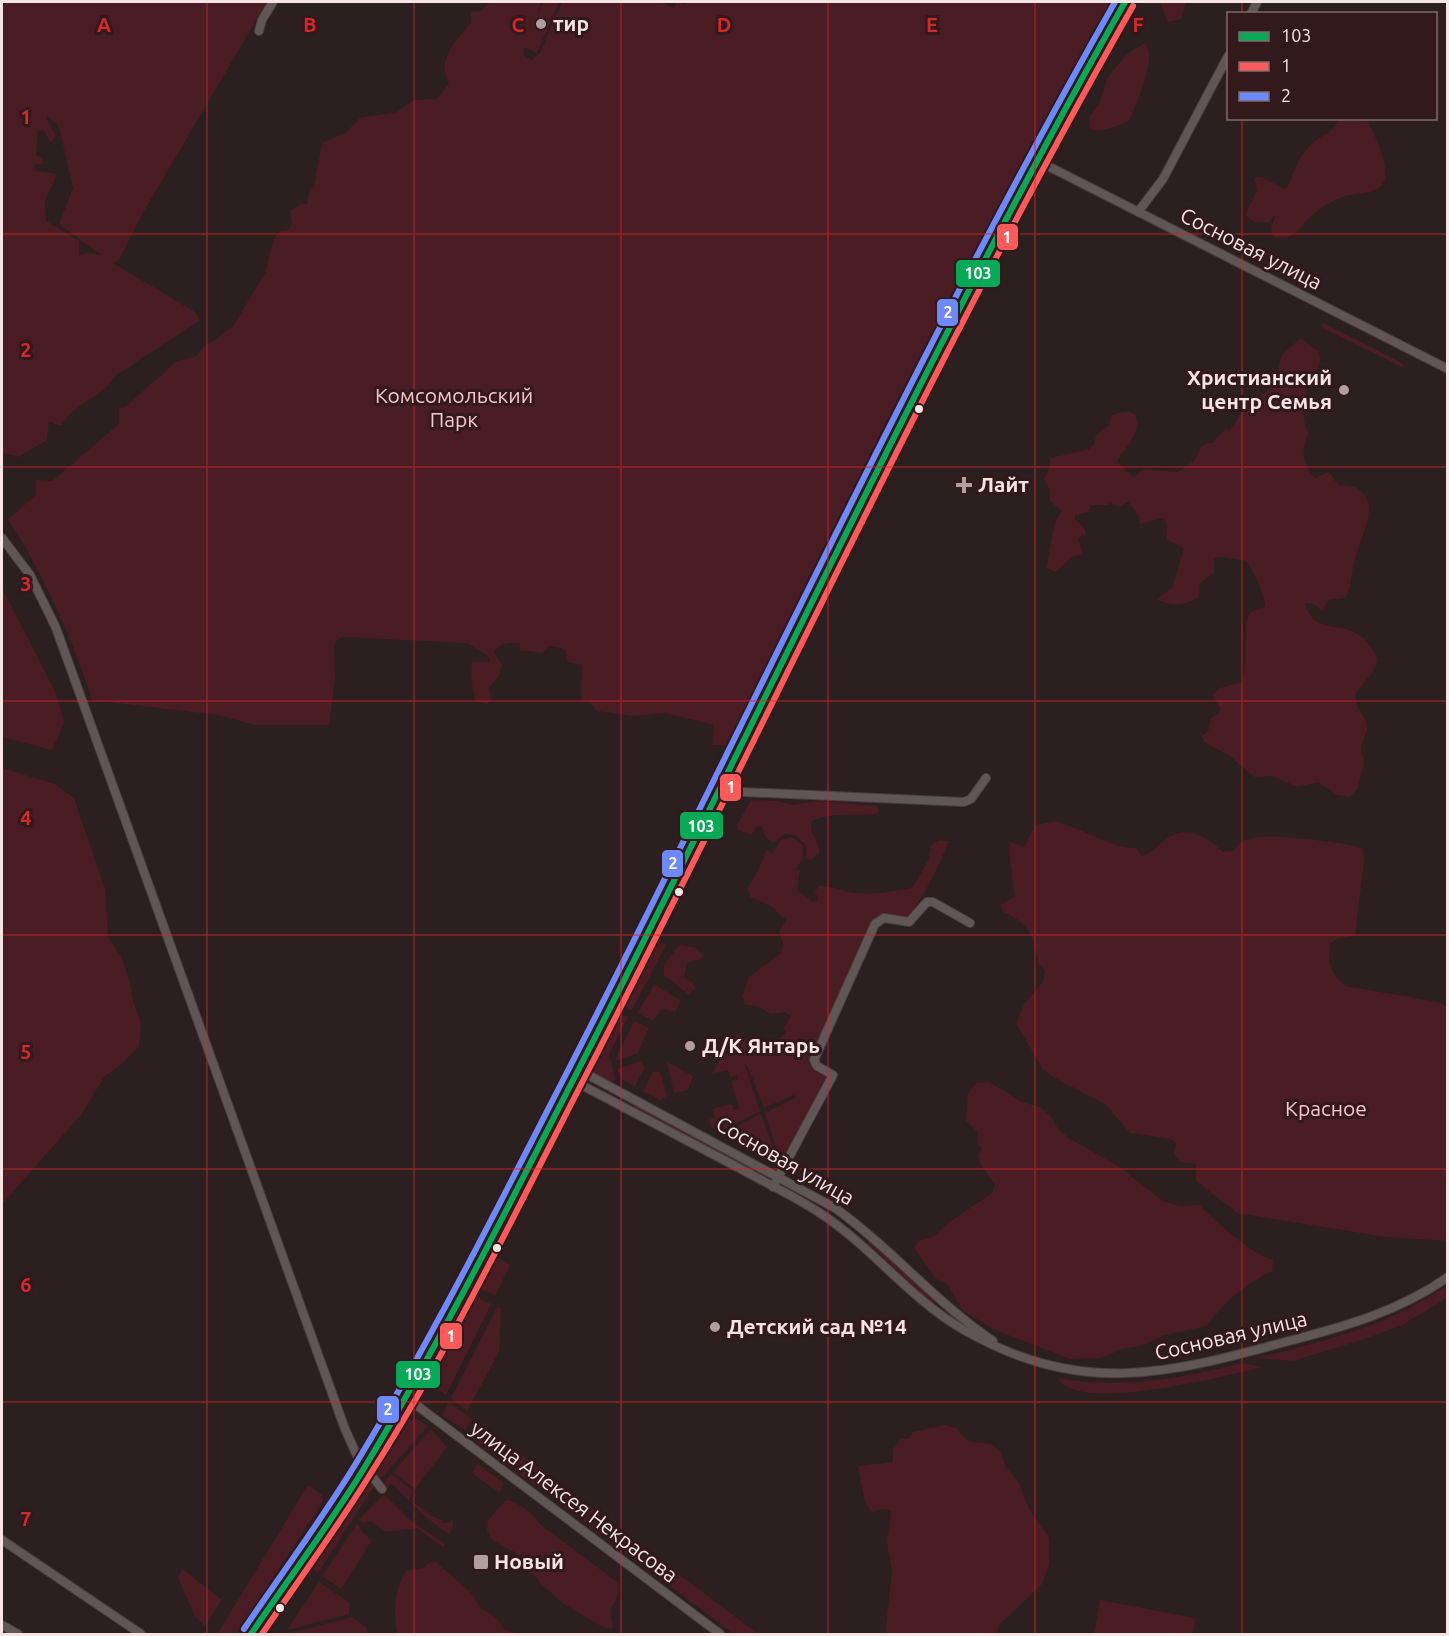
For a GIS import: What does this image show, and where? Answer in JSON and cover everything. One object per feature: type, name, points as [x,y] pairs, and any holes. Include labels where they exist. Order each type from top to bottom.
[{"type":"main road","points":[[251,1635],[364,1468],[406,1398],[574,1081],[721,791],[879,469],[1038,161],[1125,2]]},
{"type":"street","points":[[259,31],[273,2]]},
{"type":"street","points":[[1138,212],[1163,179],[1227,58]]},
{"type":"street","name":"Сосновая улица","points":[[1038,161],[1448,369]]},
{"type":"street","points":[[2,538],[36,586],[56,628],[345,1429],[364,1468],[382,1489]]},
{"type":"street","points":[[721,791],[964,802],[971,799],[986,778]]},
{"type":"street","points":[[772,1186],[833,1075],[817,1066],[814,1060],[875,924],[884,918],[909,922],[927,902],[933,902],[970,922]]},
{"type":"street","name":"Сосновая улица","points":[[579,1070],[779,1175],[853,1220],[952,1311],[1012,1353]]},
{"type":"street","name":"Сосновая улица","points":[[574,1081],[772,1186],[846,1230],[931,1309],[963,1329],[1012,1353],[1086,1373],[1131,1375],[1179,1369],[1361,1321],[1414,1299],[1448,1277]]},
{"type":"street","name":"улица Алексея Некрасова","points":[[406,1398],[720,1635]]},
{"type":"street","points":[[2,1540],[141,1635]]},
{"type":"street","points":[[2,1625],[18,1635]]},
{"type":"green space","points":[[2,2],[267,2],[144,211],[119,260],[113,263],[192,310],[197,314],[199,321],[115,376],[102,390],[66,418],[61,426],[49,422],[47,440],[19,457],[5,453],[2,455]],"holes":[[[46,116],[57,124],[73,188],[59,224],[101,255],[87,253],[79,255],[79,241],[46,221],[45,201],[57,174],[36,171],[35,165],[44,163],[42,158],[36,155],[38,131],[44,130],[50,142],[56,137]]]},
{"type":"green space","name":"Комсомольский Парк","points":[[489,2],[541,2],[537,16],[543,2],[559,2],[537,53],[524,47],[523,55],[532,60],[540,53],[562,2],[661,2],[674,8],[677,2],[685,4],[687,2],[1125,2],[1108,28],[743,745],[712,745],[714,725],[665,713],[634,716],[597,711],[590,702],[581,701],[582,665],[568,662],[565,649],[549,646],[542,653],[520,650],[520,643],[517,642],[502,645],[494,652],[502,665],[499,676],[489,688],[492,701],[486,704],[476,701],[474,696],[472,662],[490,662],[488,656],[467,643],[342,637],[336,641],[334,647],[335,680],[329,725],[254,725],[218,715],[92,700],[56,607],[8,519],[36,495],[36,480],[52,481],[119,424],[119,408],[125,407],[177,361],[197,356],[205,345],[214,341],[234,325],[265,273],[273,240],[280,231],[288,230],[292,223],[290,211],[301,204],[307,204],[310,189],[314,187],[322,143],[345,133],[360,118],[397,112],[414,100],[437,99],[449,83],[445,74],[445,66],[450,50],[471,22],[471,12],[481,11]]},
{"type":"green space","points":[[1160,2],[1186,2],[1181,19],[1168,22]]},
{"type":"green space","points":[[1145,43],[1149,59],[1147,70],[1141,93],[1129,121],[1104,130],[1090,129],[1089,117],[1100,102],[1107,78],[1127,54]]},
{"type":"green space","points":[[1338,120],[1366,120],[1384,160],[1383,183],[1372,191],[1346,196],[1327,204],[1288,237],[1273,237],[1271,229],[1275,215],[1269,222],[1254,222],[1245,215],[1257,190],[1254,177],[1262,177],[1284,189],[1288,186],[1305,151]]},
{"type":"green space","points":[[1323,323],[1404,364],[1402,367],[1321,327]]},
{"type":"green space","points":[[1301,338],[1319,352],[1320,357],[1304,402],[1304,421],[1308,433],[1304,446],[1307,467],[1315,478],[1329,472],[1339,486],[1356,488],[1364,495],[1369,506],[1349,590],[1345,598],[1329,600],[1322,611],[1314,604],[1305,603],[1309,612],[1319,623],[1360,635],[1378,659],[1375,669],[1355,694],[1357,705],[1366,721],[1367,730],[1361,747],[1364,763],[1358,788],[1350,797],[1337,795],[1318,782],[1298,787],[1272,776],[1254,777],[1230,756],[1204,742],[1202,736],[1208,731],[1211,718],[1219,714],[1220,708],[1212,695],[1220,688],[1242,682],[1248,617],[1251,612],[1265,606],[1261,590],[1246,561],[1221,557],[1214,559],[1214,572],[1200,583],[1199,597],[1189,602],[1173,604],[1157,599],[1172,588],[1184,548],[1167,540],[1166,522],[1163,518],[1140,524],[1138,515],[1128,502],[1119,507],[1110,503],[1091,505],[1089,512],[1075,515],[1075,519],[1085,529],[1086,537],[1083,535],[1078,538],[1083,555],[1073,556],[1056,572],[1046,568],[1055,523],[1062,511],[1050,501],[1050,490],[1044,479],[1050,467],[1050,458],[1090,449],[1094,445],[1096,435],[1109,425],[1111,415],[1127,411],[1135,414],[1137,427],[1117,461],[1134,478],[1142,469],[1178,472],[1195,460],[1201,447],[1207,443],[1213,443],[1225,429],[1230,430],[1244,409],[1257,408],[1258,396],[1267,392],[1274,383],[1291,382],[1278,371],[1282,354]]},
{"type":"green space","points":[[2,588],[56,693],[64,723],[52,750],[2,737]]},
{"type":"green space","points":[[2,768],[55,784],[74,798],[105,889],[108,936],[121,957],[129,978],[133,1001],[141,1023],[139,1046],[123,1063],[105,1076],[80,1116],[2,1204]]},
{"type":"green space","points":[[751,800],[778,801],[793,805],[817,801],[877,806],[879,811],[876,814],[834,815],[812,821],[812,831],[819,854],[811,860],[806,859],[806,845],[795,835],[785,834],[774,843],[766,838],[761,826],[756,827],[751,835],[738,830],[737,825]]},
{"type":"green space","name":"Красное","points":[[1054,821],[1115,845],[1136,848],[1142,856],[1166,839],[1182,833],[1203,837],[1223,852],[1233,851],[1243,841],[1265,837],[1338,843],[1362,848],[1364,861],[1355,936],[1338,938],[1330,944],[1330,962],[1336,977],[1345,986],[1438,1002],[1446,1006],[1447,1241],[1385,1237],[1237,1213],[1196,1181],[1196,1164],[1180,1162],[1174,1153],[1176,1143],[1171,1139],[1130,1133],[1105,1104],[1053,1077],[1042,1068],[1016,1023],[1024,1004],[1043,982],[1045,970],[1039,965],[1032,940],[1025,927],[1003,912],[1001,905],[1015,896],[1009,851],[1011,842],[1024,847],[1036,825]]},
{"type":"green space","points":[[792,837],[803,845],[802,858],[796,870],[800,870],[797,890],[813,902],[818,900],[815,891],[818,886],[862,893],[912,888],[929,859],[931,845],[939,840],[948,841],[931,880],[908,917],[874,920],[808,1063],[830,1076],[826,1079],[781,1163],[765,1113],[796,1097],[794,1095],[764,1108],[748,1067],[744,1063],[760,1111],[719,1132],[711,1127],[709,1120],[715,1117],[712,1109],[732,1104],[734,1110],[739,1108],[731,1081],[738,1079],[737,1075],[730,1077],[728,1070],[712,1074],[725,1051],[725,1045],[735,1043],[736,1034],[755,1042],[771,1054],[778,1039],[786,1034],[784,1027],[791,1016],[784,1012],[771,1014],[759,1007],[745,1004],[742,996],[749,977],[781,953],[783,944],[779,932],[786,920],[772,907],[750,897],[748,888],[766,851],[772,854],[781,840]]},
{"type":"green space","points":[[654,940],[666,945],[632,1010],[625,1007],[628,1000],[627,993]]},
{"type":"green space","points":[[681,945],[696,948],[703,955],[701,959],[687,963],[684,978],[693,983],[695,988],[689,995],[664,975],[664,965]]},
{"type":"green space","points":[[654,984],[681,1001],[675,1012],[662,1009],[653,1021],[638,1013]]},
{"type":"green space","points":[[621,1014],[628,1017],[609,1054],[615,1079],[612,1083],[596,1074],[591,1066],[612,1024]]},
{"type":"green space","points":[[634,1021],[649,1028],[638,1053],[615,1061]]},
{"type":"green space","points":[[640,1061],[645,1067],[635,1086],[621,1079],[617,1069]]},
{"type":"green space","points":[[667,1062],[693,1076],[688,1090],[674,1093]]},
{"type":"green space","points":[[653,1072],[660,1072],[667,1096],[660,1100],[643,1091]]},
{"type":"green space","points":[[989,1082],[1022,1102],[1040,1107],[1052,1118],[1058,1129],[1070,1139],[1118,1166],[1163,1201],[1180,1206],[1199,1205],[1243,1243],[1273,1260],[1272,1271],[1236,1294],[1207,1326],[1162,1336],[1144,1345],[1122,1349],[1101,1358],[1070,1359],[995,1330],[963,1311],[947,1284],[936,1279],[914,1248],[918,1241],[935,1236],[948,1223],[992,1193],[995,1185],[979,1162],[978,1155],[982,1149],[977,1143],[978,1132],[966,1121],[968,1093],[976,1083]]},
{"type":"green space","points":[[634,1105],[768,1174],[766,1178],[633,1108]]},
{"type":"green space","points":[[761,1114],[778,1162],[723,1133]]},
{"type":"green space","points":[[871,1240],[936,1302],[934,1305],[868,1243]]},
{"type":"green space","points":[[498,1258],[510,1265],[495,1296],[482,1289],[479,1284],[490,1263]]},
{"type":"green space","points":[[1447,1285],[1447,1298],[1402,1325],[1293,1361],[1257,1358],[1356,1331],[1380,1322]]},
{"type":"green space","points":[[477,1297],[491,1304],[446,1395],[428,1382],[469,1301]]},
{"type":"green space","points":[[497,1307],[501,1309],[499,1352],[467,1411],[451,1398]]},
{"type":"green space","points":[[1242,1363],[1263,1367],[1188,1384],[1122,1393],[1093,1393],[1071,1388],[1058,1378],[1105,1383],[1151,1381]]},
{"type":"green space","points":[[449,1402],[472,1419],[465,1430],[442,1415]]},
{"type":"green space","points":[[415,1418],[428,1426],[375,1485],[318,1573],[311,1568],[311,1561],[408,1421]]},
{"type":"green space","points":[[478,1423],[552,1478],[545,1490],[541,1490],[473,1439],[471,1434]]},
{"type":"green space","points":[[944,1425],[956,1428],[968,1441],[990,1444],[1000,1451],[1006,1467],[1019,1483],[1029,1509],[1049,1538],[1049,1565],[1042,1584],[999,1625],[998,1634],[885,1634],[892,1572],[887,1543],[891,1511],[883,1509],[872,1512],[865,1503],[858,1466],[893,1462],[893,1450],[901,1438],[908,1439],[913,1432]]},
{"type":"green space","points":[[431,1429],[447,1447],[415,1489],[393,1472]]},
{"type":"green space","points":[[478,1464],[504,1483],[499,1493],[472,1473]]},
{"type":"green space","points":[[391,1474],[412,1490],[410,1500],[432,1516],[442,1520],[442,1523],[450,1522],[451,1519],[454,1521],[450,1535],[427,1518],[391,1483],[387,1489],[383,1484]]},
{"type":"green space","points":[[558,1483],[758,1634],[734,1634],[555,1500],[553,1493]]},
{"type":"green space","points":[[308,1485],[322,1495],[323,1502],[236,1634],[217,1634]]},
{"type":"green space","points":[[384,1494],[411,1521],[445,1544],[443,1547],[417,1528],[386,1532],[371,1521],[363,1523],[358,1520]]},
{"type":"green space","points":[[506,1500],[526,1510],[541,1525],[617,1582],[619,1593],[610,1609],[613,1628],[606,1629],[564,1604],[542,1585],[516,1553],[493,1541],[487,1531],[488,1520]]},
{"type":"green space","points":[[357,1523],[363,1533],[372,1540],[341,1589],[322,1576]]},
{"type":"green space","points":[[436,1562],[471,1593],[481,1608],[496,1618],[505,1630],[520,1634],[398,1634],[395,1619],[396,1602],[402,1578],[406,1571],[423,1568],[429,1563]]},
{"type":"green space","points":[[182,1569],[222,1600],[205,1626],[195,1616],[178,1578]]},
{"type":"green space","points":[[319,1582],[350,1603],[349,1614],[287,1630]]},
{"type":"green space","points":[[1100,1600],[1195,1618],[1193,1634],[1094,1634]]},
{"type":"green space","points":[[352,1617],[367,1628],[368,1634],[290,1633]]},
{"type":"transit line","name":"2","points":[[244,1629],[345,1482],[412,1368],[463,1274],[630,949],[970,269],[1115,2]]},
{"type":"transit line","name":"103","points":[[251,1634],[353,1487],[420,1372],[471,1278],[638,952],[910,406],[1051,135],[1125,2]]},
{"type":"transit line","name":"1","points":[[262,1634],[371,1473],[457,1326],[655,940],[921,403],[1060,137],[1133,6]]},
{"type":"place","name":"тир","points":[[541,24]]},
{"type":"place","name":"Христианский центр Семья","points":[[1344,390]]},
{"type":"place","name":"Лайт","points":[[964,485]]},
{"type":"place","name":"Д/К Янтарь","points":[[690,1046]]},
{"type":"place","name":"Детский сад №14","points":[[715,1327]]},
{"type":"place","name":"Новый","points":[[481,1562]]}]
